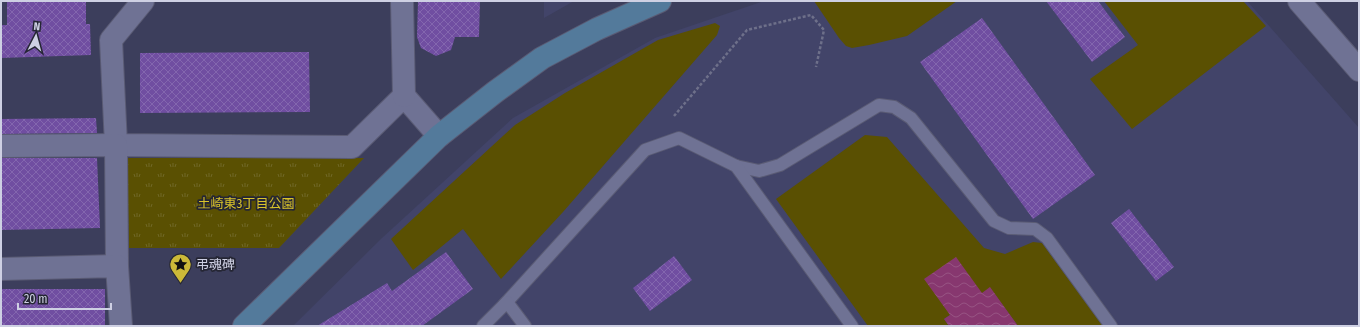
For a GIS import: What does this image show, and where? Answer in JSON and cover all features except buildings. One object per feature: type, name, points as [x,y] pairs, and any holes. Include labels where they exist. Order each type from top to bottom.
[{"type":"street","points":[[121,326],[117,266],[116,145],[111,40],[143,1]]},
{"type":"street","points":[[402,1],[404,96],[439,136]]},
{"type":"street","points":[[244,326],[439,136],[495,92],[542,58],[597,29],[660,1]]},
{"type":"street","points":[[1299,1],[1359,70]]},
{"type":"street","points":[[1,146],[116,145],[352,147],[404,96]]},
{"type":"street","points":[[1,269],[117,266]]},
{"type":"lane","points":[[484,326],[645,150],[679,138],[736,166],[759,170],[780,165],[878,105],[894,107],[911,118],[994,221],[1009,228],[1035,229],[1046,238],[1112,326]]},
{"type":"lane","points":[[736,166],[852,326]]},
{"type":"lane","points":[[504,305],[507,302],[525,326]]},
{"type":"path","points":[[645,150],[747,30],[810,15],[824,30],[816,67]]},
{"type":"shaded area","points":[[544,1],[574,1],[544,18]]},
{"type":"shaded area","points":[[764,1],[1247,1],[1359,128],[1359,326],[293,326],[382,238],[513,118],[655,38]]},
{"type":"green space","points":[[814,1],[957,1],[907,36],[852,48],[846,46],[839,38]]},
{"type":"green space","points":[[1104,1],[1243,1],[1266,26],[1132,129],[1090,79],[1138,45]]},
{"type":"green space","points":[[715,23],[720,26],[717,35],[563,212],[501,279],[463,229],[413,270],[391,239],[515,125],[565,93],[658,40]]},
{"type":"green space","points":[[865,135],[887,137],[984,248],[1005,254],[1033,242],[1042,243],[1103,326],[1018,326],[990,288],[944,319],[949,326],[868,326],[776,199]]},
{"type":"green space","name":"土崎東3丁目公園","points":[[127,158],[364,158],[279,248],[129,248]]},
{"type":"water","points":[[956,257],[982,293],[990,287],[1018,326],[949,326],[944,319],[950,315],[924,279]]},
{"type":"place","name":"弔魂碑","points":[[180,284]]}]
